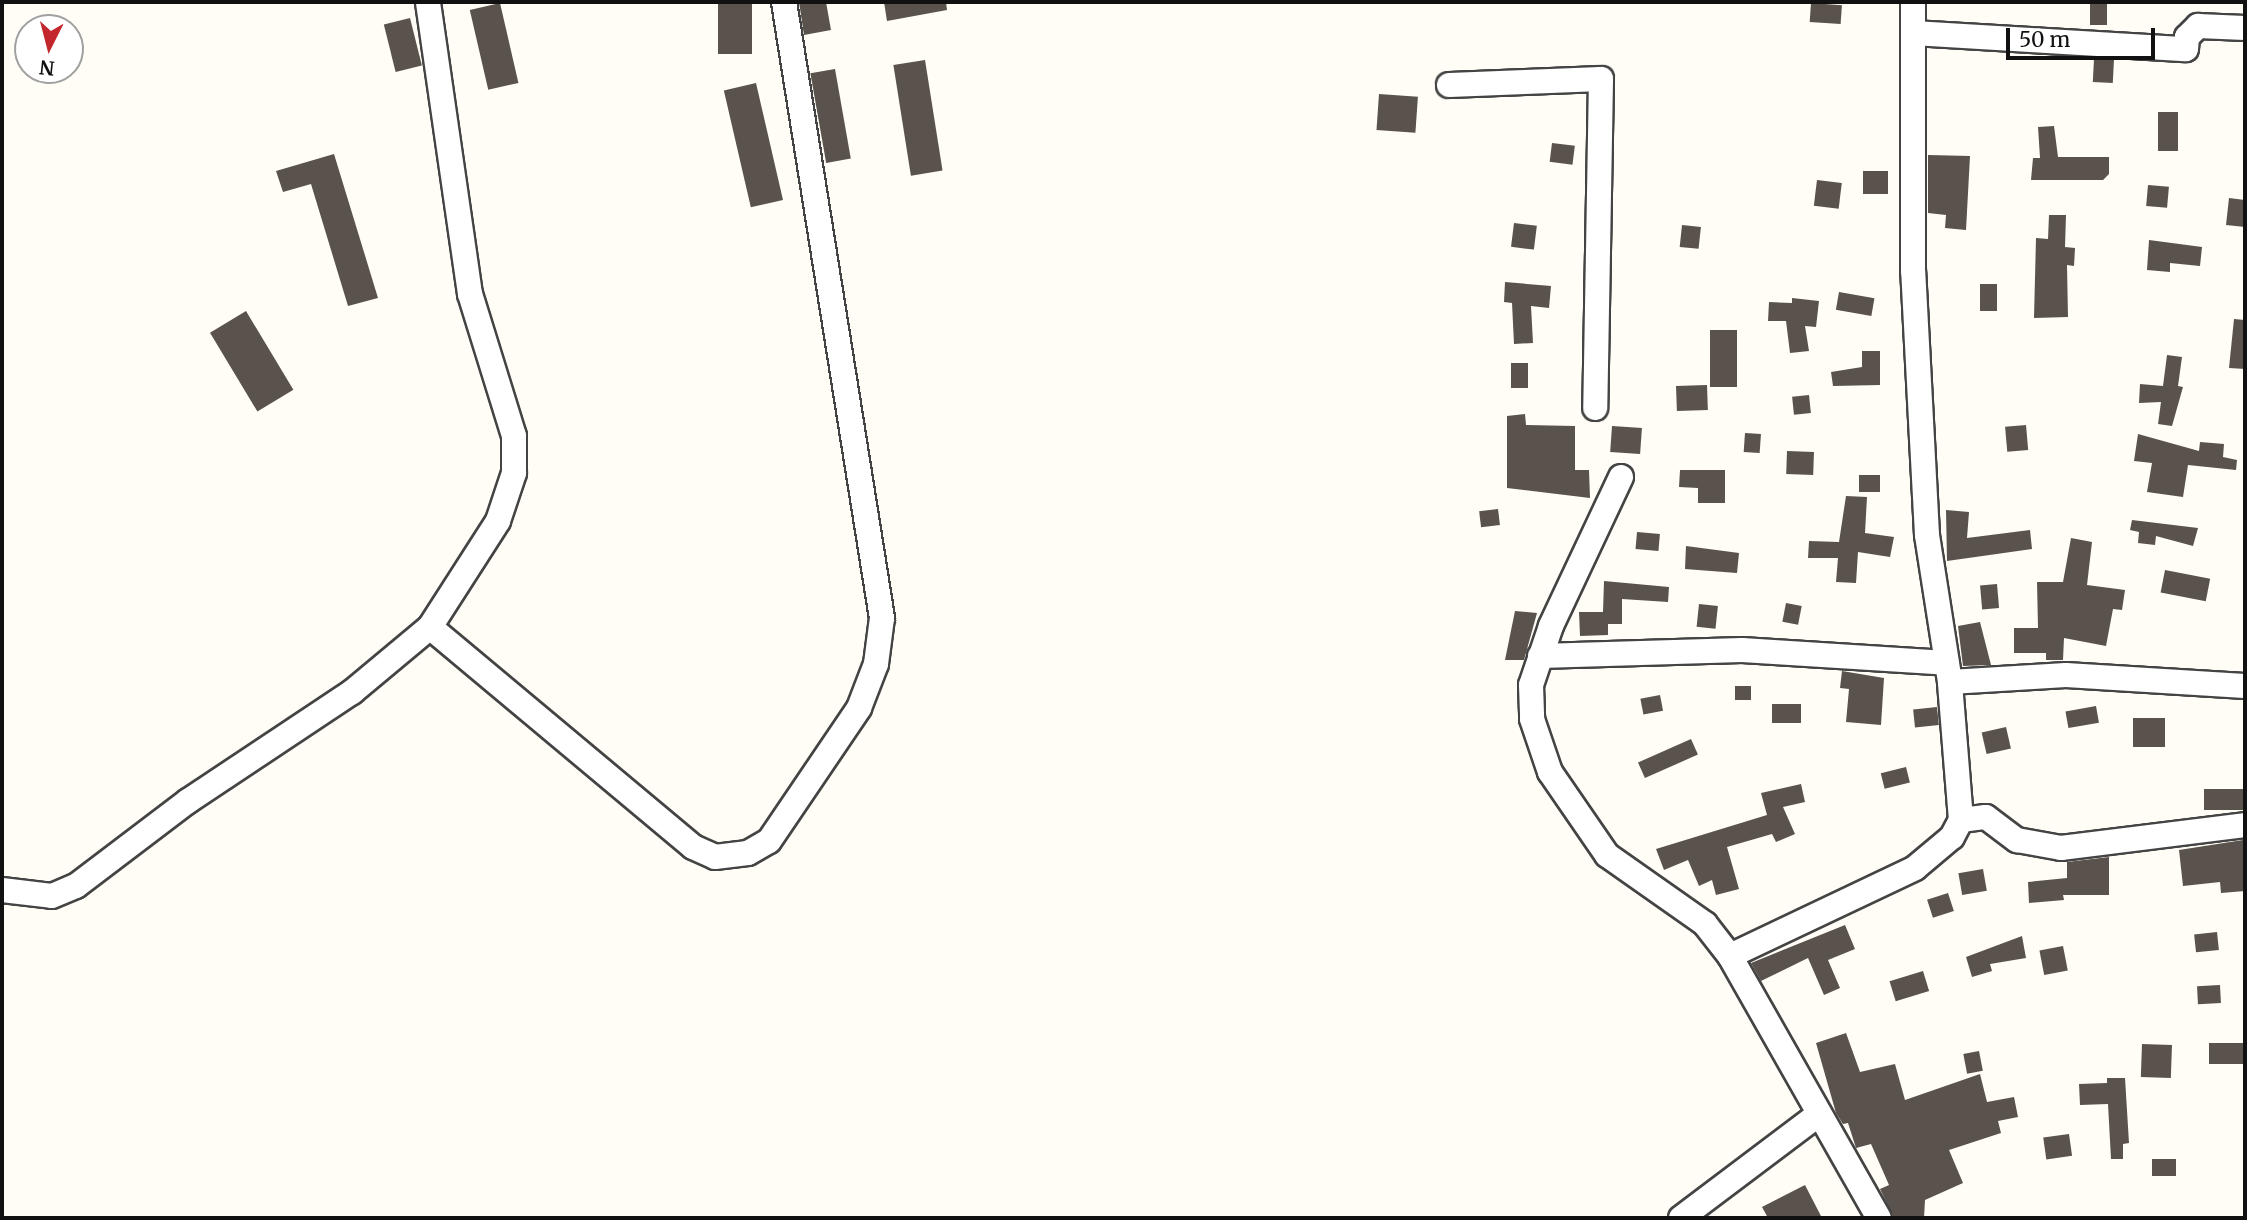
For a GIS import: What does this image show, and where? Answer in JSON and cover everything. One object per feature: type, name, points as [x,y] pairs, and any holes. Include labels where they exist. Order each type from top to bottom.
[{"type":"street","points":[[2,890],[52,896],[93,876],[188,801],[352,692],[430,627],[498,521],[514,473],[514,436],[470,294],[428,2]]},
{"type":"street","points":[[430,627],[693,848],[715,857],[748,853],[769,841],[859,708],[876,664],[882,618],[783,2]]},
{"type":"street","points":[[1730,956],[1915,868],[1952,837],[1961,820],[1948,672],[1927,535],[1913,271],[1913,2]]},
{"type":"street","points":[[1913,33],[2186,49],[2187,37],[2198,26],[2245,28]]},
{"type":"street","points":[[1449,85],[1601,79],[1595,408]]},
{"type":"street","points":[[1621,477],[1541,656],[1531,685],[1532,719],[1550,772],[1607,855],[1705,924],[1730,956],[1879,1218]]},
{"type":"street","points":[[1541,656],[1754,650],[1948,672],[2066,675],[2245,686]]},
{"type":"street","points":[[1961,820],[1986,817],[2017,840],[2061,848],[2245,825]]},
{"type":"street","points":[[1681,1218],[1819,1114]]},
{"type":"building","points":[[718,2],[752,2],[752,54],[718,54]]},
{"type":"building","points":[[799,2],[826,2],[831,30],[804,35]]},
{"type":"building","points":[[884,2],[946,2],[947,10],[887,21]]},
{"type":"building","points":[[2090,2],[2107,2],[2107,25],[2090,25]]},
{"type":"building","points":[[500,3],[518,83],[488,90],[470,10]]},
{"type":"building","points":[[1811,3],[1842,5],[1841,24],[1810,22]]},
{"type":"building","points":[[410,18],[422,66],[396,72],[384,25]]},
{"type":"building","points":[[2094,59],[2114,60],[2113,83],[2093,82]]},
{"type":"building","points":[[925,60],[943,171],[911,176],[893,65]]},
{"type":"building","points":[[835,69],[851,159],[826,163],[810,73]]},
{"type":"building","points":[[756,83],[783,200],[751,207],[724,90]]},
{"type":"building","points":[[1379,94],[1418,97],[1415,133],[1376,130]]},
{"type":"building","points":[[2158,112],[2178,112],[2178,151],[2158,151]]},
{"type":"building","points":[[2054,126],[2058,157],[2109,157],[2109,174],[2103,180],[2031,180],[2033,158],[2040,158],[2038,127]]},
{"type":"building","points":[[1552,143],[1575,146],[1573,165],[1550,162]]},
{"type":"building","points":[[334,154],[378,298],[348,306],[311,184],[283,192],[276,171]]},
{"type":"building","points":[[1928,155],[1970,156],[1966,230],[1945,228],[1946,215],[1928,213]]},
{"type":"building","points":[[1863,171],[1888,171],[1888,194],[1863,194]]},
{"type":"building","points":[[1817,180],[1842,183],[1839,209],[1814,206]]},
{"type":"building","points":[[2148,185],[2169,187],[2167,208],[2146,206]]},
{"type":"building","points":[[2229,198],[2245,200],[2245,227],[2226,225]]},
{"type":"building","points":[[2049,215],[2066,215],[2065,247],[2075,248],[2074,266],[2067,265],[2068,317],[2034,318],[2036,238],[2048,239]]},
{"type":"building","points":[[1514,223],[1537,226],[1534,250],[1511,247]]},
{"type":"building","points":[[1682,225],[1701,227],[1699,249],[1680,247]]},
{"type":"building","points":[[2149,240],[2202,247],[2200,266],[2170,263],[2170,272],[2147,270]]},
{"type":"building","points":[[1505,282],[1551,286],[1549,308],[1531,306],[1533,343],[1514,344],[1512,303],[1504,302]]},
{"type":"building","points":[[1980,284],[1997,284],[1997,311],[1980,311]]},
{"type":"building","points":[[1839,292],[1874,298],[1871,316],[1836,310]]},
{"type":"building","points":[[1792,298],[1819,301],[1816,327],[1805,326],[1809,351],[1790,353],[1786,321],[1768,321],[1769,302],[1792,303]]},
{"type":"building","points":[[246,311],[293,390],[257,411],[210,333]]},
{"type":"building","points":[[2234,319],[2245,320],[2245,369],[2229,368]]},
{"type":"building","points":[[1710,330],[1737,330],[1737,387],[1710,387]]},
{"type":"building","points":[[1862,351],[1880,351],[1880,385],[1833,386],[1831,372],[1862,367]]},
{"type":"building","points":[[2167,355],[2182,357],[2178,386],[2183,387],[2172,426],[2158,424],[2161,402],[2139,403],[2140,384],[2163,386]]},
{"type":"building","points":[[1511,363],[1528,363],[1528,388],[1511,388]]},
{"type":"building","points":[[1707,385],[1708,410],[1677,411],[1676,386]]},
{"type":"building","points":[[1809,395],[1811,413],[1794,415],[1792,397]]},
{"type":"building","points":[[1525,414],[1526,425],[1575,426],[1575,470],[1589,470],[1590,498],[1507,488],[1507,416]]},
{"type":"building","points":[[2026,425],[2028,450],[2007,452],[2005,427]]},
{"type":"building","points":[[1612,426],[1642,428],[1640,454],[1610,452]]},
{"type":"building","points":[[1745,433],[1761,434],[1760,453],[1744,452]]},
{"type":"building","points":[[2138,434],[2199,451],[2200,442],[2224,444],[2223,457],[2237,460],[2236,470],[2188,465],[2183,497],[2147,492],[2152,463],[2134,461]]},
{"type":"building","points":[[1787,451],[1814,452],[1813,475],[1786,474]]},
{"type":"building","points":[[1680,470],[1725,470],[1725,503],[1698,503],[1698,488],[1679,487]]},
{"type":"building","points":[[1859,475],[1880,475],[1880,492],[1859,492]]},
{"type":"building","points":[[1846,496],[1867,497],[1865,533],[1894,537],[1890,557],[1858,552],[1856,583],[1836,582],[1838,558],[1808,558],[1809,541],[1839,542]]},
{"type":"building","points":[[1498,509],[1500,525],[1481,527],[1479,511]]},
{"type":"building","points":[[1946,510],[1969,512],[1967,538],[2030,530],[2032,549],[1947,561]]},
{"type":"building","points":[[2132,520],[2198,528],[2193,546],[2156,536],[2155,545],[2138,543],[2139,532],[2130,530]]},
{"type":"building","points":[[1637,532],[1660,534],[1658,551],[1636,549]]},
{"type":"building","points":[[2071,538],[2092,542],[2087,585],[2125,590],[2122,610],[2113,609],[2106,646],[2064,638],[2063,660],[2046,660],[2046,653],[2014,653],[2014,628],[2038,628],[2037,582],[2063,582]]},
{"type":"building","points":[[1686,546],[1739,553],[1737,573],[1685,569]]},
{"type":"building","points":[[2165,570],[2210,579],[2206,601],[2161,593]]},
{"type":"building","points":[[1604,581],[1669,587],[1668,602],[1622,599],[1622,624],[1608,624],[1608,635],[1580,636],[1579,612],[1603,612]]},
{"type":"building","points":[[1997,584],[1999,608],[1982,609],[1980,585]]},
{"type":"building","points":[[1786,603],[1802,606],[1798,625],[1782,622]]},
{"type":"building","points":[[1699,604],[1718,606],[1715,629],[1697,627]]},
{"type":"building","points":[[1515,611],[1537,613],[1524,660],[1505,660]]},
{"type":"building","points":[[1980,622],[1991,665],[1963,666],[1958,626]]},
{"type":"building","points":[[1842,671],[1884,678],[1881,725],[1846,722],[1849,689],[1840,688]]},
{"type":"building","points":[[1735,686],[1751,686],[1751,700],[1735,700]]},
{"type":"building","points":[[1660,695],[1663,711],[1643,715],[1640,699]]},
{"type":"building","points":[[1772,704],[1801,704],[1801,723],[1772,723]]},
{"type":"building","points":[[2096,706],[2099,723],[2068,728],[2065,711]]},
{"type":"building","points":[[1937,707],[1939,725],[1915,727],[1913,710]]},
{"type":"building","points":[[2133,718],[2165,718],[2165,747],[2133,747]]},
{"type":"building","points":[[2006,727],[2011,748],[1987,754],[1982,733]]},
{"type":"building","points":[[1691,739],[1698,755],[1645,778],[1638,763]]},
{"type":"building","points":[[1906,767],[1910,783],[1885,789],[1881,773]]},
{"type":"building","points":[[1801,784],[1805,802],[1783,807],[1795,834],[1776,842],[1772,834],[1727,847],[1739,889],[1716,895],[1712,880],[1699,886],[1688,860],[1664,870],[1656,849],[1767,815],[1761,793]]},
{"type":"building","points":[[2204,789],[2245,789],[2245,810],[2204,810]]},
{"type":"building","points":[[2243,840],[2245,891],[2221,893],[2220,882],[2183,886],[2179,850]]},
{"type":"building","points":[[2109,857],[2109,895],[2063,895],[2064,900],[2029,903],[2028,882],[2067,878],[2067,862]]},
{"type":"building","points":[[1983,869],[1987,891],[1962,895],[1958,873]]},
{"type":"building","points":[[1948,893],[1954,911],[1933,918],[1927,900]]},
{"type":"building","points":[[1845,925],[1855,949],[1828,960],[1840,988],[1824,995],[1808,958],[1761,981],[1751,963]]},
{"type":"building","points":[[2217,932],[2219,950],[2196,952],[2194,934]]},
{"type":"building","points":[[2022,936],[2026,958],[1990,964],[1992,971],[1972,977],[1966,957]]},
{"type":"building","points":[[2063,946],[2068,971],[2044,975],[2039,951]]},
{"type":"building","points":[[1923,971],[1929,991],[1896,1001],[1890,981]]},
{"type":"building","points":[[2220,985],[2221,1003],[2198,1004],[2197,986]]},
{"type":"building","points":[[1846,1033],[1860,1072],[1895,1064],[1905,1100],[1980,1074],[1987,1102],[2014,1097],[2018,1117],[1998,1121],[2001,1133],[1949,1150],[1963,1183],[1925,1200],[1924,1218],[1894,1218],[1880,1189],[1889,1185],[1871,1144],[1856,1148],[1848,1123],[1843,1124],[1836,1113],[1816,1043]]},
{"type":"building","points":[[2209,1043],[2245,1043],[2245,1064],[2209,1064]]},
{"type":"building","points":[[2142,1044],[2172,1045],[2171,1078],[2141,1077]]},
{"type":"building","points":[[1979,1051],[1983,1071],[1967,1074],[1963,1054]]},
{"type":"building","points":[[2107,1078],[2125,1078],[2129,1143],[2123,1144],[2123,1159],[2111,1159],[2108,1104],[2080,1105],[2079,1084],[2107,1083]]},
{"type":"building","points":[[2069,1134],[2072,1156],[2046,1159],[2043,1138]]},
{"type":"building","points":[[2152,1159],[2176,1159],[2176,1176],[2152,1176]]},
{"type":"building","points":[[1805,1185],[1822,1218],[1768,1218],[1762,1207]]}]
